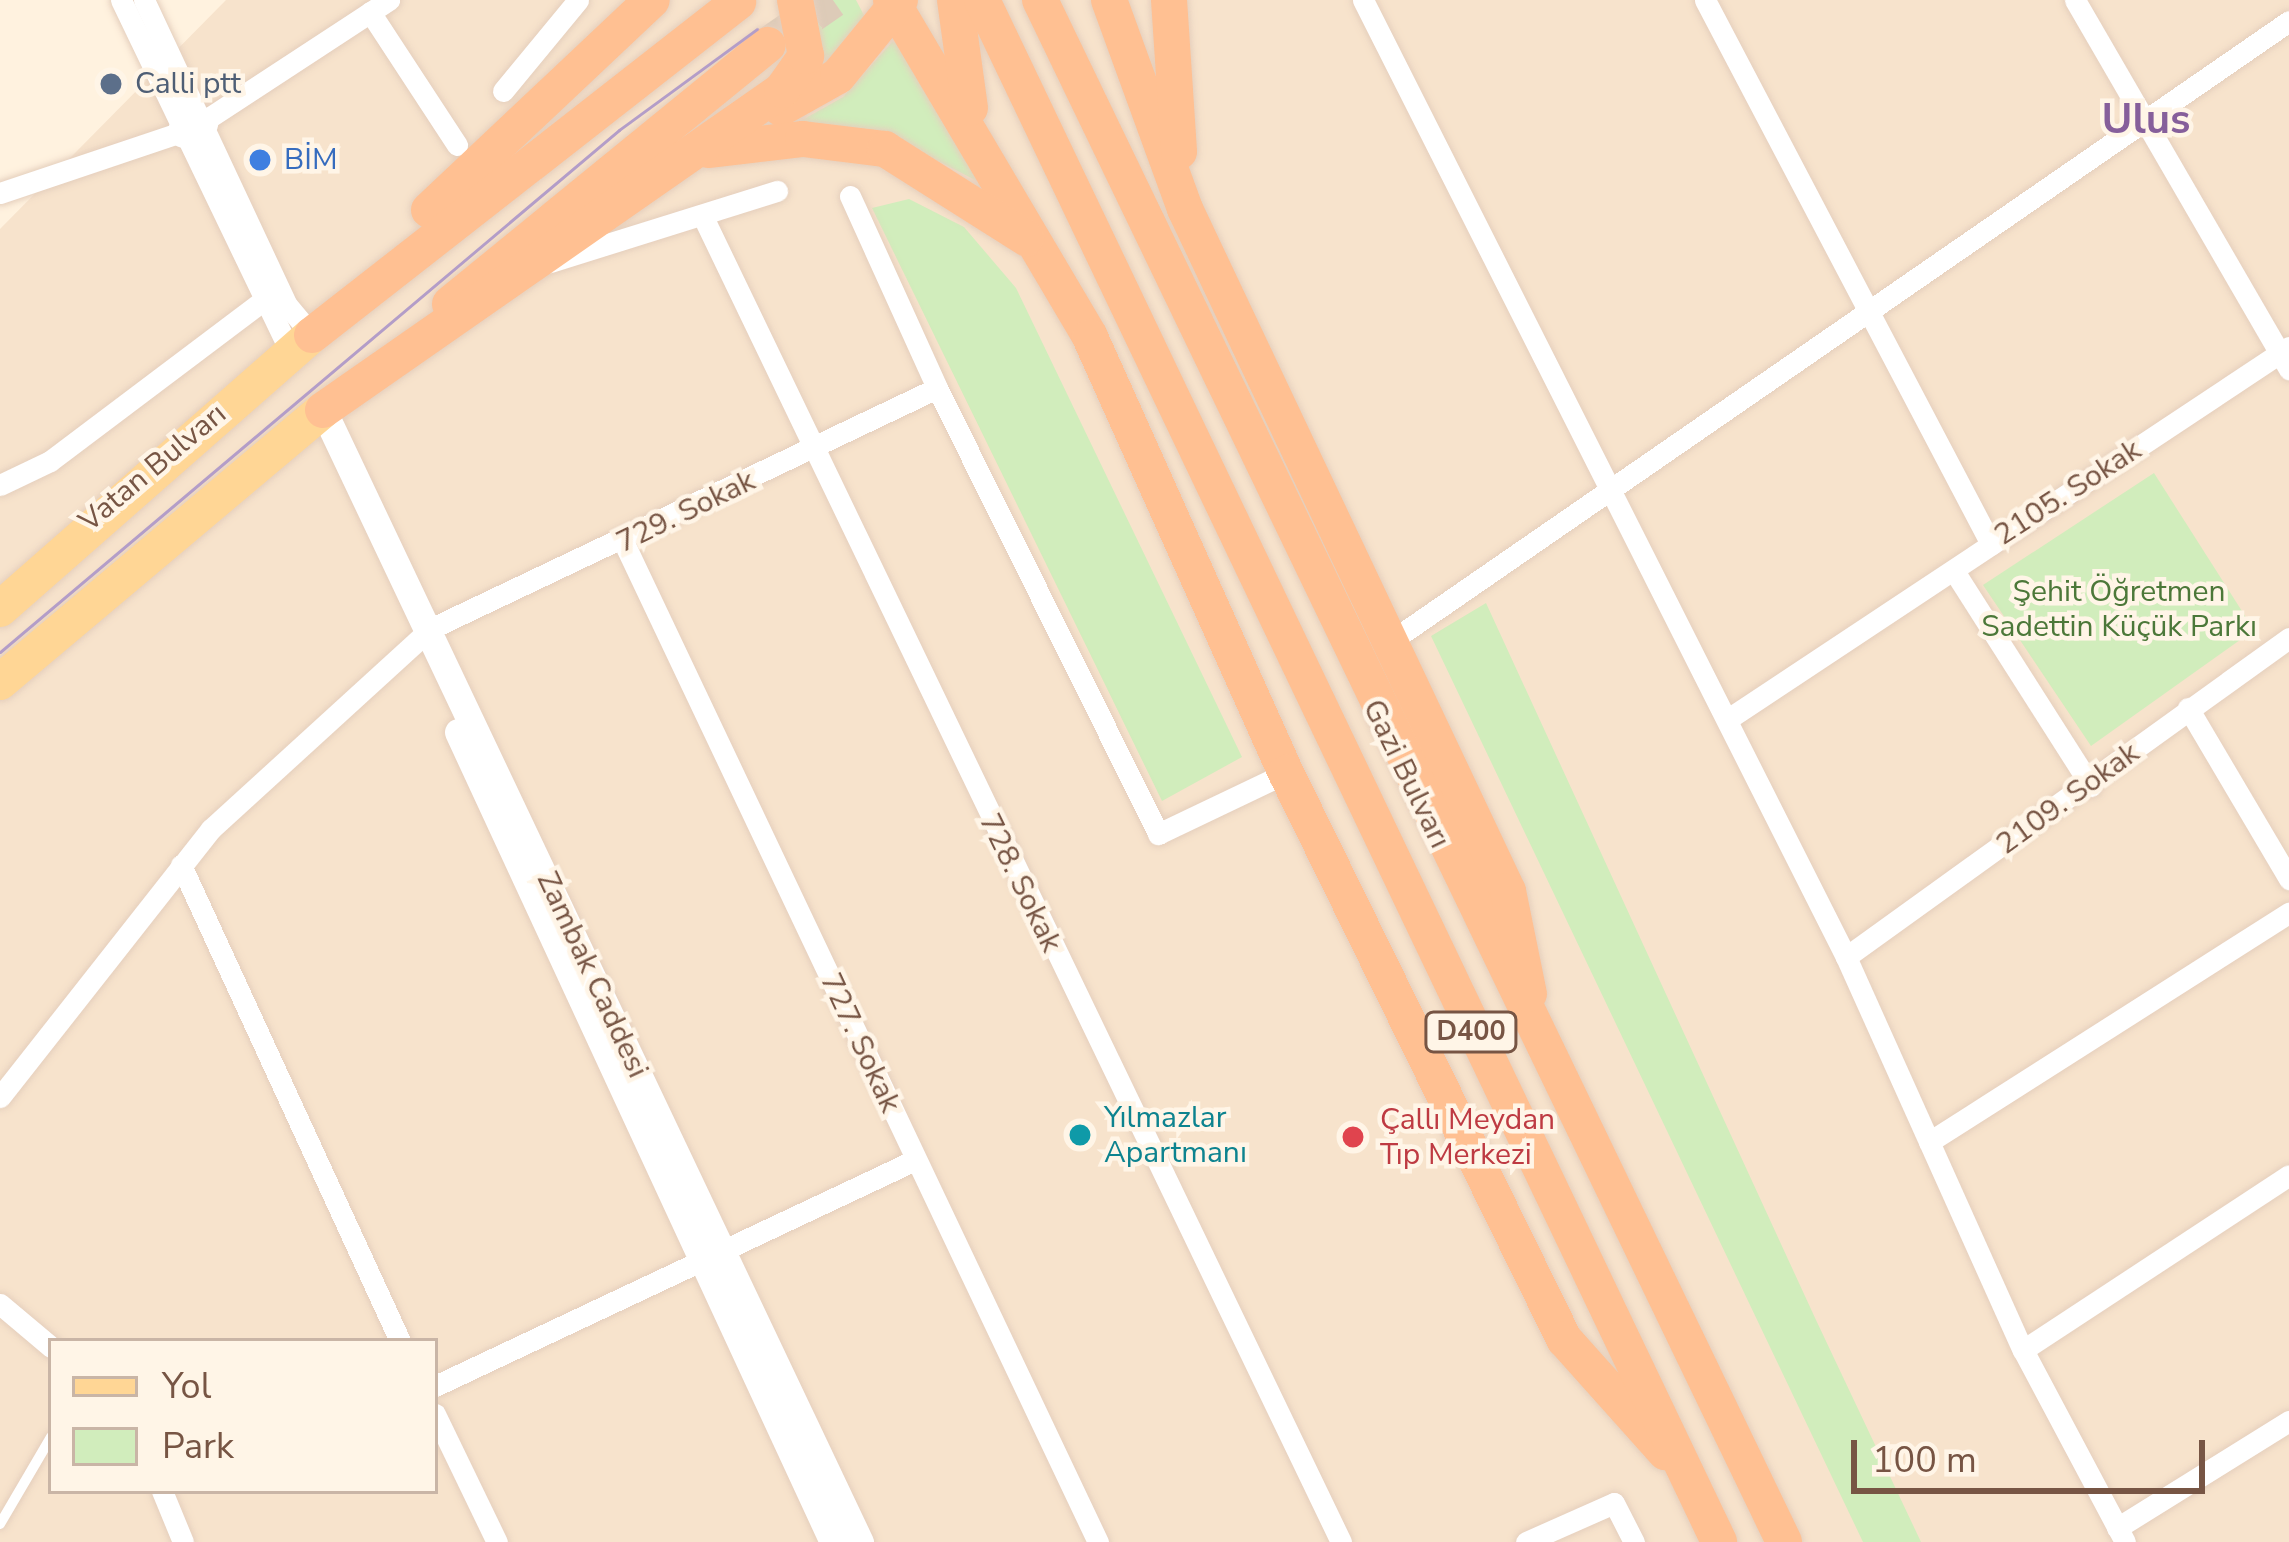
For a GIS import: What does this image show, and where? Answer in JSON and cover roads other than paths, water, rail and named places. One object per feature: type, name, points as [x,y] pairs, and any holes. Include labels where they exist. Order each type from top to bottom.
[{"type":"highway","points":[[601,56],[632,0]]},
{"type":"highway","points":[[302,344],[384,251],[601,56],[652,0]]},
{"type":"highway","points":[[314,416],[544,264],[801,71],[795,0]]},
{"type":"highway","points":[[955,0],[952,42],[990,163]]},
{"type":"highway","name":"Gazi Bulvarı","points":[[982,0],[1258,592],[1719,1542]]},
{"type":"highway","name":"Gazi Bulvarı","points":[[1040,0],[1306,571],[1784,1542]]},
{"type":"highway","points":[[1096,0],[1114,15],[1185,209],[1508,891],[1540,1046]]},
{"type":"highway","points":[[1169,0],[1185,209]]},
{"type":"highway","points":[[302,344],[738,2]]},
{"type":"highway","points":[[698,152],[838,76],[896,4],[1042,251],[1286,772],[1564,1339],[1684,1471]]},
{"type":"highway","points":[[314,416],[768,45]]},
{"type":"highway","points":[[698,152],[803,139],[885,148],[928,166],[1042,251]]},
{"type":"main road","name":"Vatan Bulvarı","points":[[0,609],[302,344]]},
{"type":"main road","points":[[0,682],[314,416]]},
{"type":"street","points":[[121,0],[192,127],[302,344]]},
{"type":"street","points":[[144,0],[265,299],[302,344]]},
{"type":"street","points":[[503,91],[578,0]]},
{"type":"street","points":[[1363,0],[1846,957],[2023,1350],[2121,1535],[2289,1420]]},
{"type":"street","points":[[1705,0],[1990,544]]},
{"type":"street","points":[[2075,0],[2286,356]]},
{"type":"street","points":[[0,193],[192,127],[379,6],[457,145]]},
{"type":"street","points":[[1391,641],[1610,494],[2289,20]]},
{"type":"street","points":[[544,264],[705,220],[777,191]]},
{"type":"street","points":[[850,196],[937,388],[1158,834],[1286,772]]},
{"type":"street","name":"728. Sokak","points":[[705,220],[810,451],[1341,1542]]},
{"type":"street","points":[[0,485],[89,434],[265,299]]},
{"type":"street","name":"2105. Sokak","points":[[1727,719],[2286,356]]},
{"type":"street","name":"729. Sokak","points":[[0,1097],[181,865],[423,635],[624,543],[937,388]]},
{"type":"street","name":"Zambak Caddesi","points":[[314,416],[423,635],[709,1256],[833,1542]]},
{"type":"street","name":"727. Sokak","points":[[624,543],[1098,1542]]},
{"type":"street","points":[[1954,571],[2091,786]]},
{"type":"street","name":"2109. Sokak","points":[[1846,957],[2091,786],[2188,708],[2289,638]]},
{"type":"street","points":[[2188,708],[2289,879]]},
{"type":"street","points":[[181,865],[399,1338]]},
{"type":"street","points":[[1930,1142],[2289,914]]},
{"type":"street","points":[[438,1385],[915,1160]]},
{"type":"street","points":[[2023,1350],[2289,1175]]},
{"type":"street","name":"Zambak Caddesi","points":[[709,1256],[860,1542]]},
{"type":"street","points":[[0,1304],[48,1344]]},
{"type":"street","points":[[438,1420],[497,1542]]},
{"type":"street","points":[[165,1496],[184,1542]]},
{"type":"street","points":[[1526,1542],[1613,1503],[1634,1542]]},
{"type":"lane","points":[[0,1524],[48,1442]]},
{"type":"tunnel","points":[[768,45],[833,0]]},
{"type":"tram line","points":[[0,652],[619,130],[757,29]]},
{"type":"place","name":"Calli ptt","points":[[111,84]]},
{"type":"place","name":"BİM","points":[[260,160]]},
{"type":"place","name":"Yılmazlar Apartmanı","points":[[1080,1135]]},
{"type":"place","name":"Çallı Meydan Tıp Merkezi","points":[[1353,1137]]},
{"type":"district","name":"Ulus","points":[[2146,120]]},
{"type":"park label","name":"Şehit Öğretmen Sadettin Küçük Parkı","points":[[2119,609]]}]
